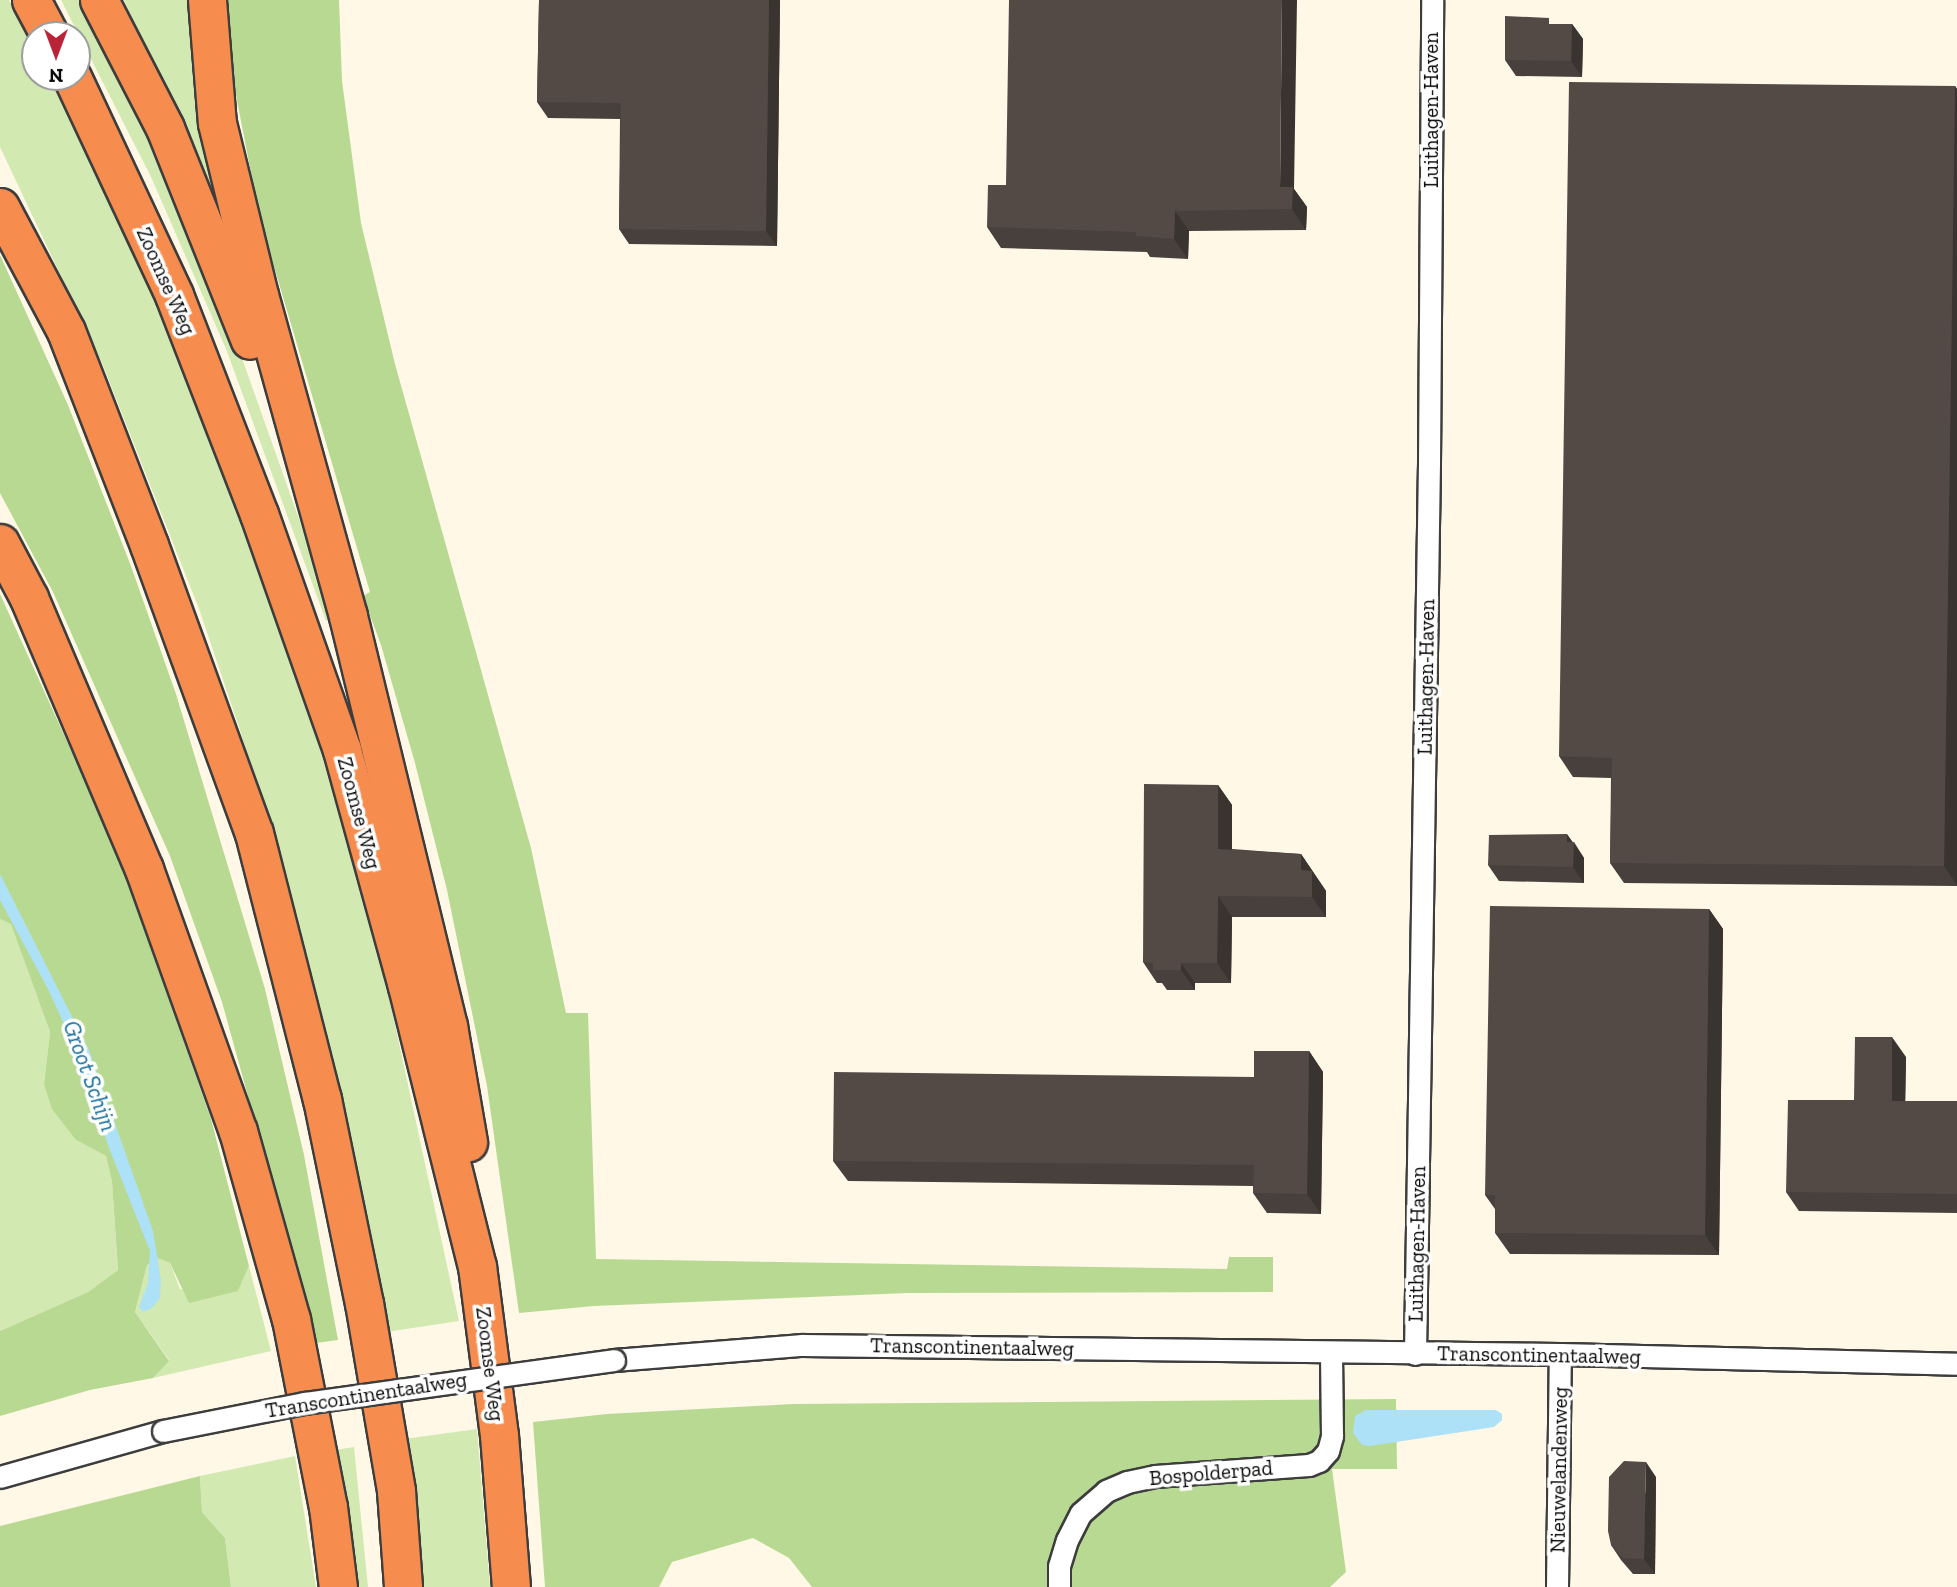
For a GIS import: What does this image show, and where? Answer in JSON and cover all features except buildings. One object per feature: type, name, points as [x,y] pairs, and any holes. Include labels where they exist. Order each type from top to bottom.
[{"type":"highway","points":[[32,0],[43,21]]},
{"type":"highway","points":[[99,0],[165,128],[321,524]]},
{"type":"highway","points":[[206,0],[217,123],[321,524],[348,616],[448,1026],[466,1123],[477,1266]]},
{"type":"highway","name":"Zoomse Weg","points":[[79,91],[174,295],[259,514],[342,750],[407,986],[477,1266],[499,1435],[510,1587]]},
{"type":"highway","points":[[0,207],[65,331],[149,545],[254,833],[322,1099],[362,1294],[396,1491],[403,1587]]},
{"type":"highway","points":[[0,543],[29,598],[144,869],[238,1131],[291,1319],[327,1507],[338,1587]]},
{"type":"street","name":"Luithagen-Haven","points":[[1415,1354],[1429,464],[1432,0]]},
{"type":"street","name":"Transcontinentaalweg","points":[[0,1477],[163,1431],[305,1403],[614,1360],[802,1345],[1331,1354],[1560,1354],[1957,1364]]},
{"type":"street","name":"Bospolderpad","points":[[1059,1587],[1059,1566],[1067,1540],[1081,1513],[1106,1491],[1127,1482],[1155,1476],[1309,1465],[1319,1461],[1328,1451],[1332,1436],[1331,1354]]},
{"type":"street","name":"Nieuwelandenweg","points":[[1558,1587],[1560,1354]]},
{"type":"green space","points":[[0,0],[9,0],[21,23],[21,91],[56,91],[89,153],[171,332],[279,617],[372,918],[459,1321],[380,1333],[325,1035],[269,825],[240,730],[199,609],[102,363],[0,147]]},
{"type":"green space","points":[[61,0],[87,0],[167,170],[237,344],[305,536],[330,620],[326,621],[226,349],[151,177],[91,59],[91,21],[72,21]]},
{"type":"green space","points":[[124,0],[192,0],[226,221],[221,222]]},
{"type":"green space","points":[[226,0],[339,0],[342,81],[361,223],[395,364],[531,848],[566,1013],[588,1013],[596,1259],[1227,1269],[1229,1257],[1273,1257],[1273,1292],[908,1293],[594,1306],[519,1313],[487,1086],[447,890],[415,763],[381,645],[363,596],[370,592],[260,219],[234,85]]},
{"type":"green space","points":[[0,255],[68,405],[131,566],[176,694],[265,989],[304,1155],[338,1340],[316,1343],[222,1002],[170,856],[53,592],[0,493]]},
{"type":"green space","points":[[0,594],[115,847],[211,1119],[249,1266],[238,1291],[189,1303],[170,1263],[157,1258],[147,1265],[135,1312],[169,1361],[153,1378],[90,1390],[0,1416],[0,1331],[88,1292],[118,1270],[112,1182],[106,1156],[76,1140],[52,1109],[44,1084],[50,1032],[11,924],[0,919]]},
{"type":"green space","points":[[0,919],[11,923],[50,1032],[44,1084],[76,1140],[106,1156],[112,1182],[118,1270],[88,1292],[0,1331]]},
{"type":"green space","points":[[157,1258],[170,1263],[180,1289],[238,1291],[249,1266],[271,1351],[153,1378],[169,1360],[135,1312],[147,1265]]},
{"type":"green space","points":[[1396,1399],[1397,1469],[1332,1469],[1346,1572],[1330,1587],[812,1587],[789,1558],[753,1538],[672,1562],[659,1587],[545,1587],[533,1422],[607,1414],[793,1404]]},
{"type":"green space","points":[[477,1429],[490,1587],[411,1587],[397,1440]]},
{"type":"green space","points":[[354,1447],[368,1587],[356,1587],[335,1450]]},
{"type":"green space","points":[[295,1456],[316,1587],[231,1587],[225,1538],[202,1512],[200,1476]]},
{"type":"green space","points":[[200,1476],[202,1512],[225,1538],[231,1587],[0,1587],[0,1526]]},
{"type":"water","name":"Groot Schijn","points":[[0,874],[89,1050],[153,1231],[161,1280],[160,1298],[152,1308],[143,1312],[139,1307],[148,1283],[150,1251],[109,1148],[79,1057],[48,989],[0,900]]},
{"type":"water","points":[[1366,1410],[1496,1410],[1502,1414],[1502,1420],[1494,1427],[1370,1446],[1362,1445],[1353,1433],[1355,1416]]}]
